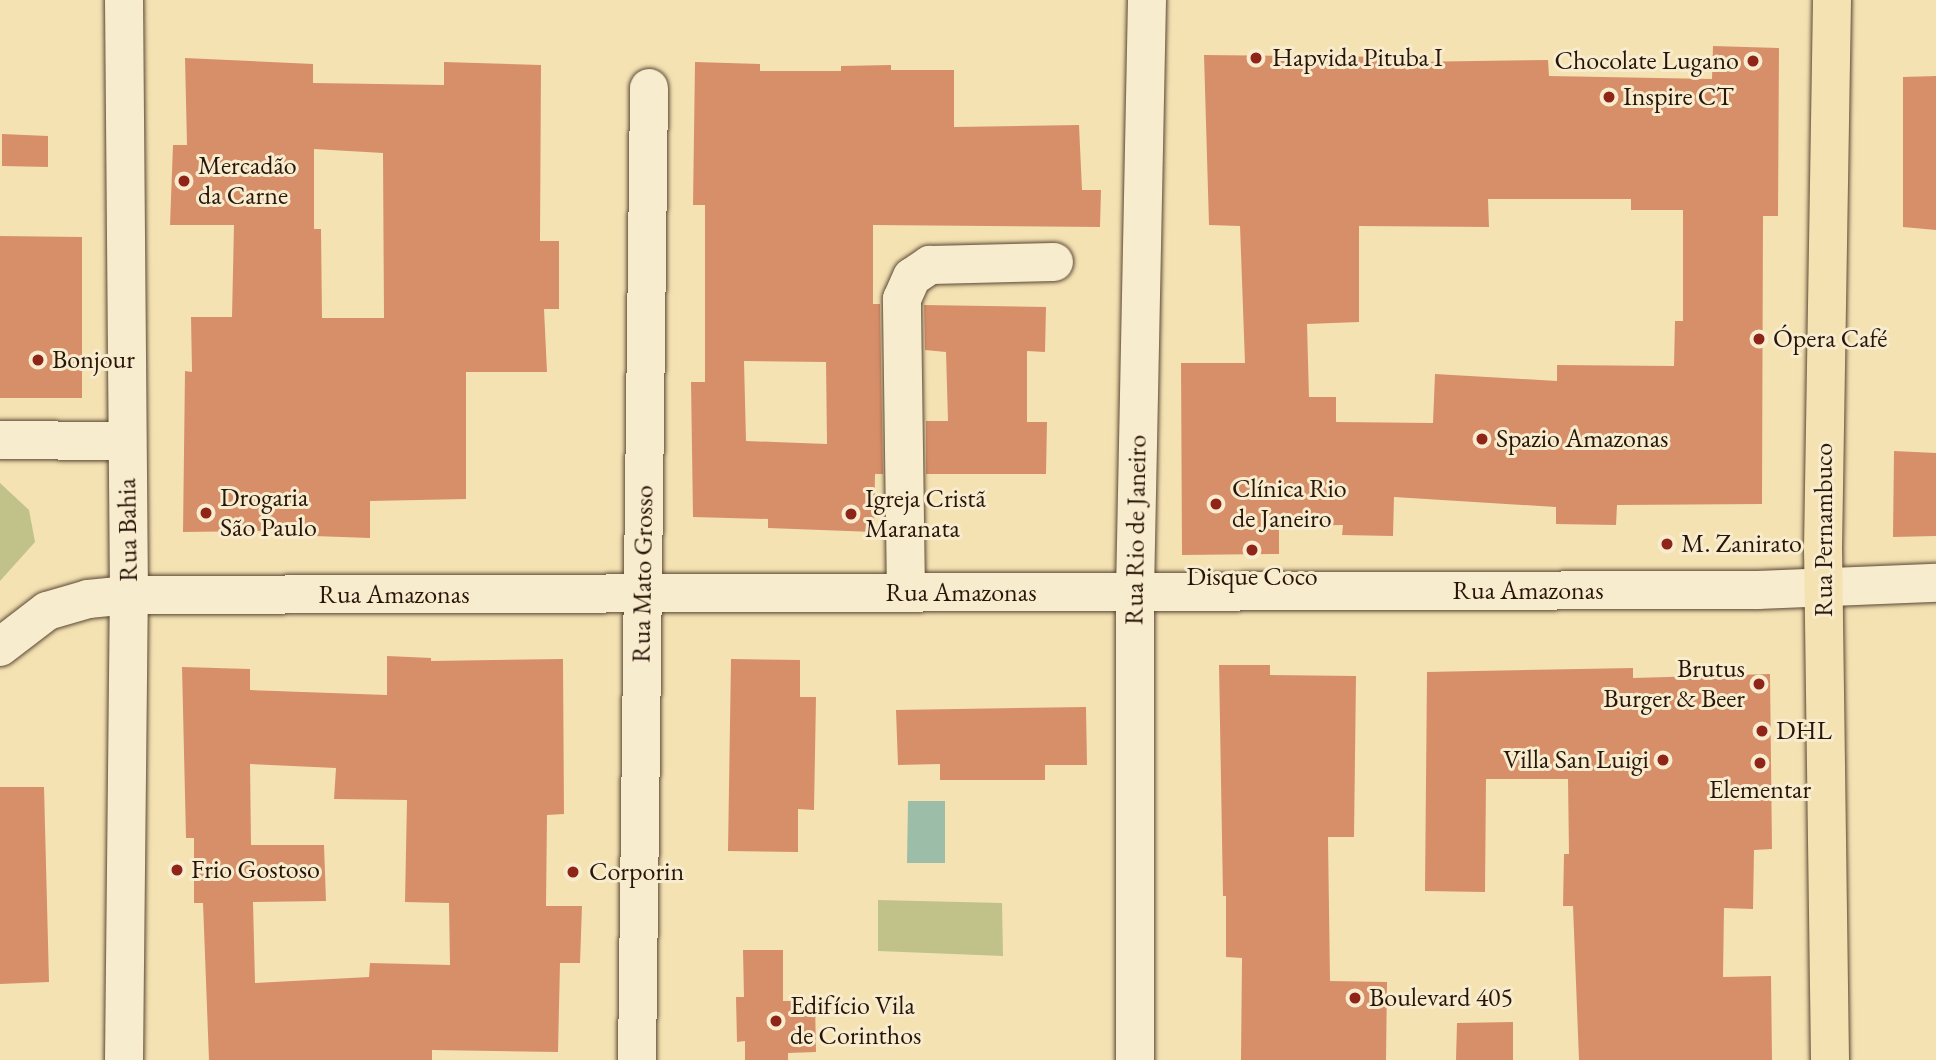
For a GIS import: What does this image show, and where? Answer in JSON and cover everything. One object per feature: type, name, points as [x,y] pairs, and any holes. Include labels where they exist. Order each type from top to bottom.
[{"type":"main road","name":"Rua Pernambuco","points":[[1830,1060],[1823,587],[1832,0]]},
{"type":"street","name":"Rua Bahia","points":[[124,0],[129,595],[124,1060]]},
{"type":"street","name":"Rua Rio de Janeiro","points":[[1135,1060],[1135,592],[1147,0]]},
{"type":"street","name":"Rua Mato Grosso","points":[[637,1060],[649,88]]},
{"type":"street","points":[[906,593],[902,299],[912,277],[930,265],[1055,262]]},
{"type":"street","points":[[0,440],[127,441]]},
{"type":"street","name":"Rua Amazonas","points":[[0,647],[47,611],[88,599],[129,595],[1135,592],[1823,587],[1936,583]]},
{"type":"green space","points":[[0,483],[29,510],[35,542],[0,581]]},
{"type":"green space","points":[[878,900],[1002,903],[1003,956],[878,951]]},
{"type":"shaded area","points":[[908,801],[945,801],[945,863],[907,863]]},
{"type":"building","points":[[1713,46],[1779,48],[1778,216],[1763,216],[1762,504],[1617,505],[1616,525],[1556,524],[1556,507],[1394,497],[1393,536],[1342,535],[1343,525],[1279,526],[1279,554],[1182,555],[1181,363],[1245,363],[1240,226],[1209,225],[1204,55],[1408,57],[1408,62],[1548,60],[1549,76],[1712,79]],"holes":[[[1488,199],[1631,199],[1631,210],[1683,210],[1683,321],[1675,321],[1674,366],[1557,365],[1557,381],[1435,374],[1433,423],[1336,422],[1336,397],[1309,397],[1307,324],[1359,322],[1359,226],[1489,227]]]},
{"type":"building","points":[[185,58],[313,64],[313,83],[444,85],[444,62],[541,65],[540,241],[559,241],[559,309],[544,309],[547,372],[466,372],[466,499],[370,501],[370,538],[314,536],[314,530],[183,532],[185,371],[192,372],[191,317],[232,317],[234,225],[170,225],[173,145],[187,145]],"holes":[[[314,149],[383,153],[384,318],[322,318],[321,229],[314,229]]]},
{"type":"building","points":[[695,62],[760,64],[760,71],[841,71],[841,66],[891,65],[891,70],[954,70],[954,127],[1079,125],[1082,190],[1101,190],[1100,227],[873,225],[873,304],[880,304],[883,474],[875,474],[874,532],[768,528],[768,519],[693,517],[691,382],[705,382],[705,205],[693,205]],"holes":[[[744,361],[826,362],[827,444],[746,441]]]},
{"type":"building","points":[[1936,76],[1936,230],[1903,227],[1903,77]]},
{"type":"building","points":[[2,134],[48,136],[48,167],[2,166]]},
{"type":"building","points":[[0,236],[82,237],[82,398],[0,398]]},
{"type":"building","points":[[924,305],[1046,307],[1045,352],[1027,351],[1027,422],[1047,422],[1046,474],[926,474],[926,421],[948,421],[946,352],[925,350]]},
{"type":"building","points":[[1894,451],[1936,453],[1936,536],[1893,537]]},
{"type":"building","points":[[387,656],[431,658],[431,661],[563,659],[564,814],[547,815],[546,906],[582,906],[580,963],[560,963],[558,1052],[432,1050],[432,1060],[209,1060],[203,903],[194,903],[194,838],[186,838],[182,667],[250,669],[250,690],[387,695]],"holes":[[[250,764],[336,768],[334,799],[407,800],[405,902],[449,903],[450,965],[370,963],[369,977],[255,983],[253,902],[326,901],[324,845],[251,845]]]},
{"type":"building","points":[[731,659],[800,660],[800,697],[816,697],[814,810],[798,809],[798,852],[728,851]]},
{"type":"building","points":[[1219,665],[1270,665],[1270,675],[1356,676],[1354,837],[1328,837],[1330,981],[1387,982],[1386,1060],[1241,1060],[1242,958],[1226,957]]},
{"type":"building","points":[[1633,668],[1633,678],[1770,674],[1772,849],[1754,850],[1753,909],[1724,908],[1723,977],[1771,976],[1772,1060],[1579,1060],[1573,906],[1563,906],[1564,854],[1569,854],[1568,779],[1486,779],[1485,892],[1425,891],[1427,672]]},
{"type":"building","points":[[1086,707],[1087,765],[1045,765],[1045,780],[940,780],[940,764],[898,765],[896,710]]},
{"type":"building","points":[[0,787],[44,787],[49,982],[0,984]]},
{"type":"building","name":"Edifício Vila de Corinthos","points":[[743,950],[783,950],[783,1001],[815,1001],[816,1052],[788,1053],[788,1060],[745,1060],[745,1041],[737,1042],[736,997],[744,997]]},
{"type":"building","points":[[1513,1022],[1513,1060],[1456,1060],[1457,1023]]},
{"type":"place","name":"Hapvida Pituba I","points":[[1256,58]]},
{"type":"place","name":"Chocolate Lugano","points":[[1753,61]]},
{"type":"place","name":"Inspire CT","points":[[1609,97]]},
{"type":"place","name":"Mercadão da Carne","points":[[184,181]]},
{"type":"place","name":"Ópera Café","points":[[1759,339]]},
{"type":"place","name":"Bonjour","points":[[38,360]]},
{"type":"place","name":"Spazio Amazonas","points":[[1482,439]]},
{"type":"place","name":"Clínica Rio de Janeiro","points":[[1216,504]]},
{"type":"place","name":"Drogaria São Paulo","points":[[206,513]]},
{"type":"place","name":"Igreja Cristã Maranata","points":[[851,514]]},
{"type":"place","name":"M. Zanirato","points":[[1667,544]]},
{"type":"place","name":"Disque Coco","points":[[1252,550]]},
{"type":"place","name":"Brutus Burger & Beer","points":[[1759,684]]},
{"type":"place","name":"DHL","points":[[1762,731]]},
{"type":"place","name":"Villa San Luigi","points":[[1663,760]]},
{"type":"place","name":"Elementar","points":[[1760,763]]},
{"type":"place","name":"Frio Gostoso","points":[[177,870]]},
{"type":"place","name":"Corporin","points":[[573,872]]},
{"type":"place","name":"Boulevard 405","points":[[1355,998]]},
{"type":"place","name":"Edifício Vila de Corinthos","points":[[776,1021]]}]
